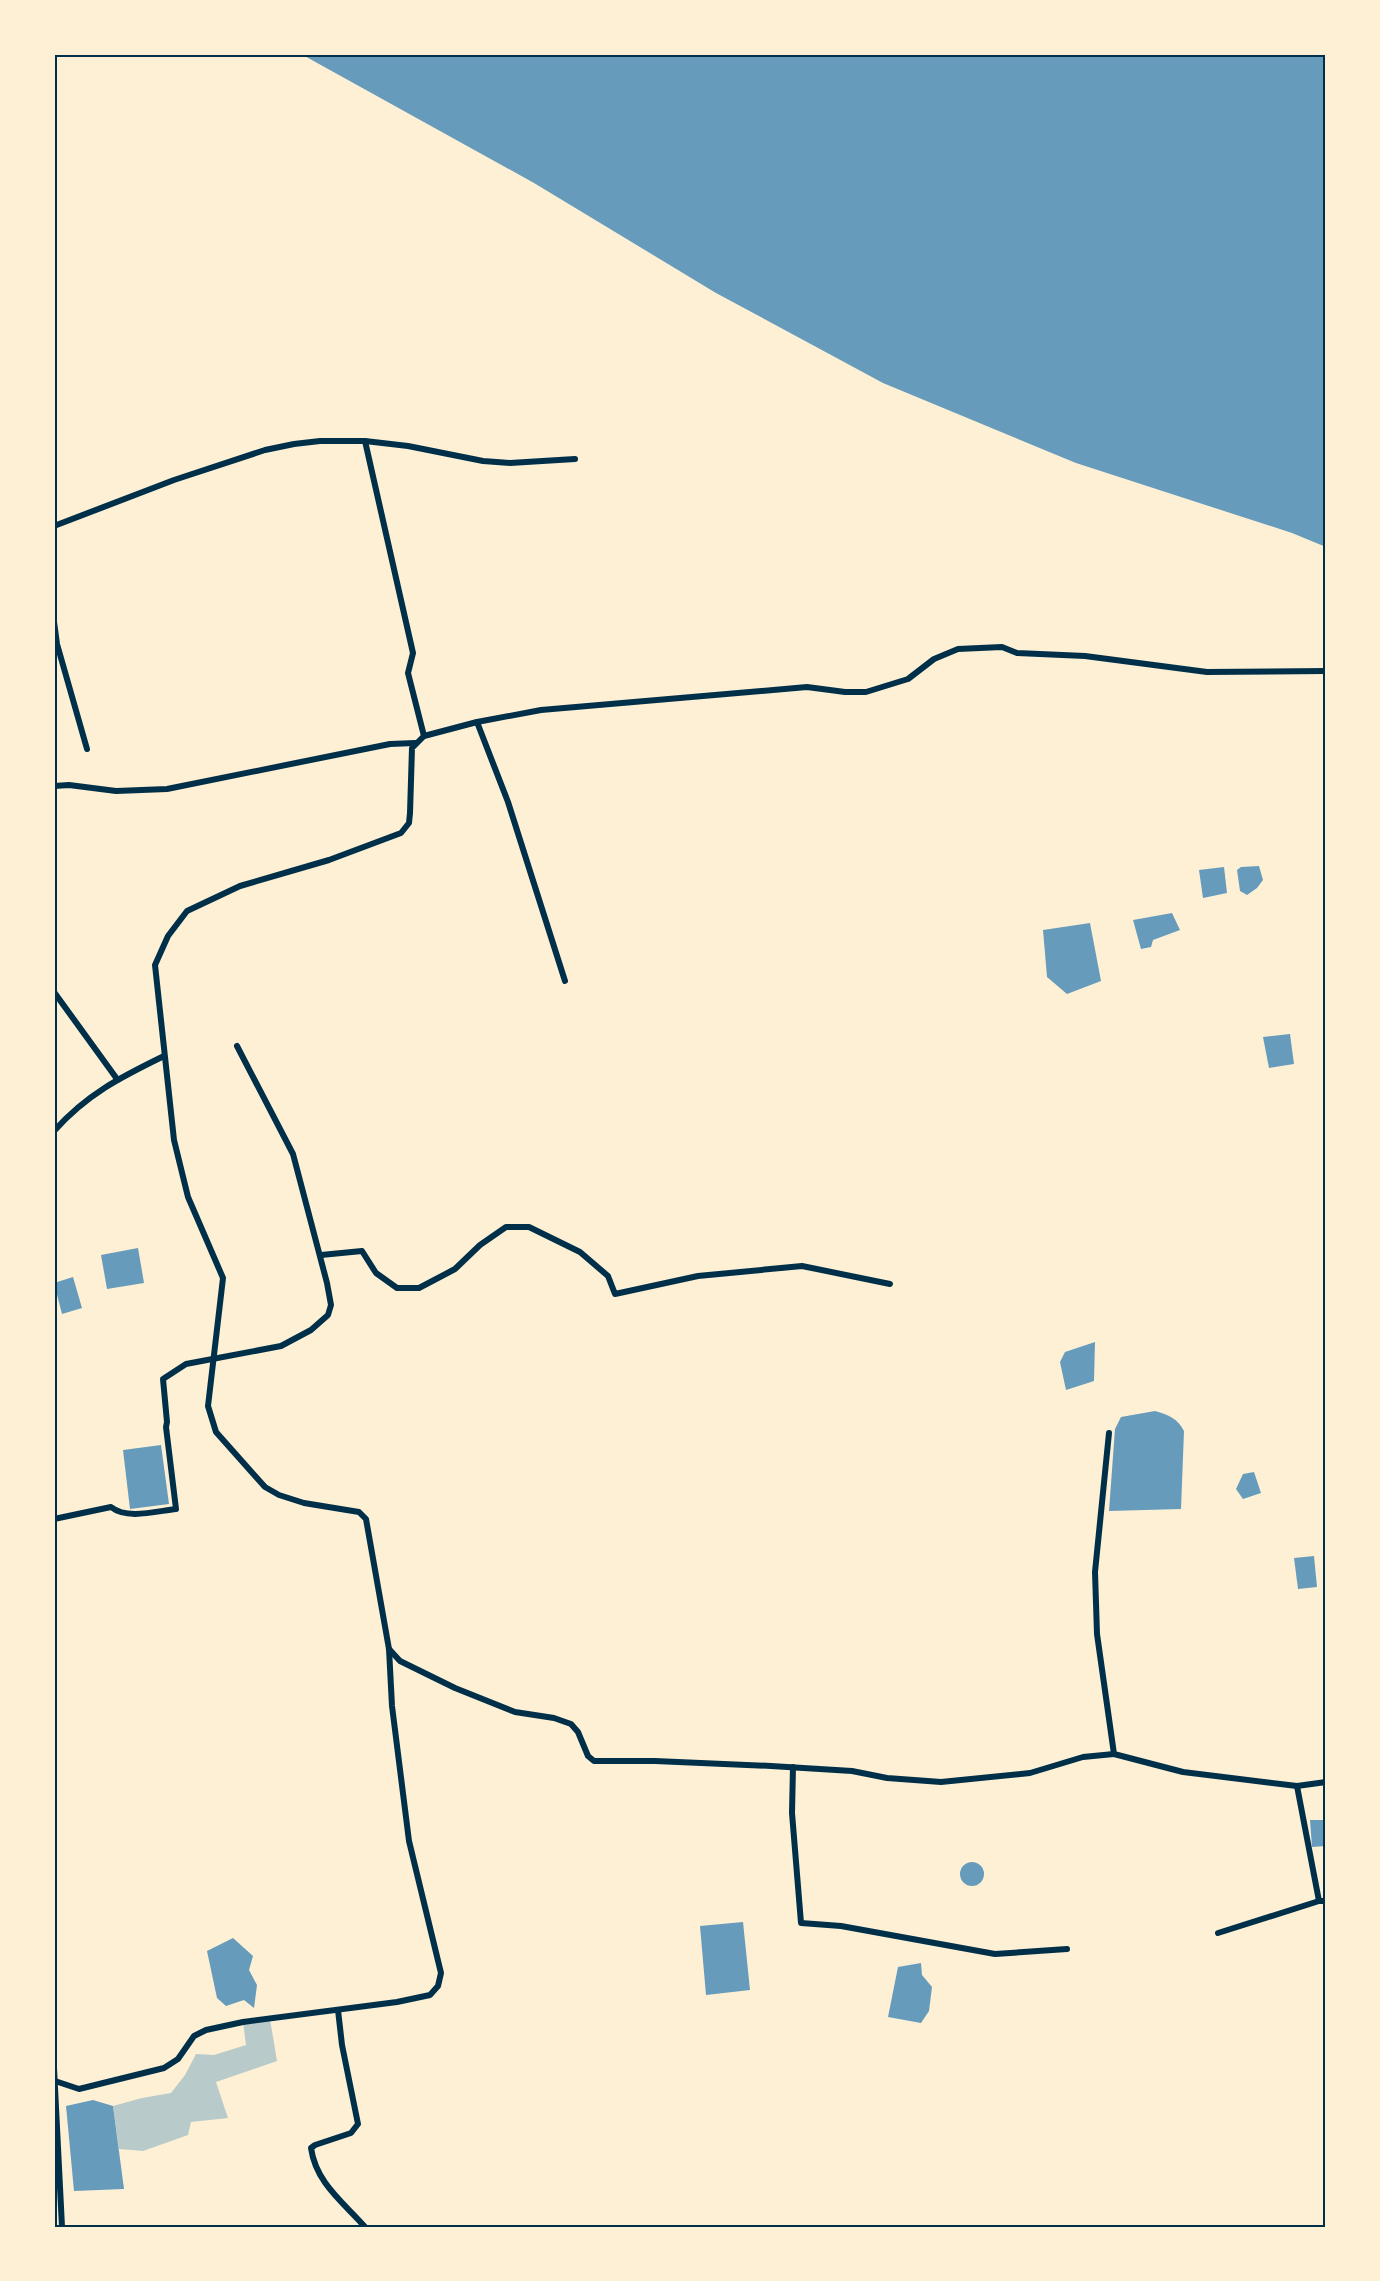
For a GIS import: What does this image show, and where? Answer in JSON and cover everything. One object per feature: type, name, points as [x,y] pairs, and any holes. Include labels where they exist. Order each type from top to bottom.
[{"type":"street","points":[[54,526],[174,480],[265,450],[320,441],[365,441],[408,446],[483,461],[531,463],[575,459]]},
{"type":"street","points":[[365,441],[413,653],[408,673],[424,736]]},
{"type":"street","points":[[54,622],[57,644],[87,749]]},
{"type":"street","points":[[55,2081],[79,2089],[164,2068],[178,2059],[194,2036],[206,2030],[243,2022],[397,2002],[430,1995],[438,1986],[441,1973],[409,1841],[392,1706],[389,1649],[366,1519],[359,1512],[291,1500],[265,1487],[216,1432],[208,1406],[223,1278],[188,1197],[174,1140],[155,965],[168,936],[187,911],[240,886],[329,860],[401,833],[409,823],[412,748],[415,743],[424,736],[477,722],[541,710],[807,687],[866,692],[908,680],[934,659],[958,649],[1002,647],[1017,653],[1085,656],[1207,672],[1326,671]]},
{"type":"street","points":[[477,722],[508,802],[565,981]]},
{"type":"street","points":[[54,786],[69,785],[116,791],[167,789],[390,744],[415,743]]},
{"type":"street","points":[[54,992],[117,1079]]},
{"type":"street","points":[[54,1519],[111,1507],[117,1512],[133,1514],[176,1509],[163,1379],[186,1364],[281,1346],[311,1330],[328,1315],[331,1305],[321,1255],[293,1154],[237,1046]]},
{"type":"street","points":[[54,1131],[73,1109],[117,1079],[164,1056]]},
{"type":"street","points":[[321,1255],[362,1251],[376,1273],[397,1288],[418,1288],[455,1269],[480,1245],[506,1227],[529,1227],[580,1252],[609,1276],[615,1294],[698,1276],[802,1266],[890,1284]]},
{"type":"street","points":[[1109,1433],[1095,1572],[1097,1634],[1114,1754]]},
{"type":"street","points":[[389,1649],[400,1661],[455,1688],[515,1712],[554,1718],[570,1724],[578,1732],[588,1756],[594,1761],[655,1761],[794,1767],[852,1771],[887,1778],[941,1782],[1030,1773],[1083,1757],[1114,1754],[1183,1772],[1297,1786],[1326,1782]]},
{"type":"street","points":[[794,1767],[792,1813],[801,1923],[841,1926],[995,1954],[1067,1949]]},
{"type":"street","points":[[1218,1933],[1322,1901],[1297,1786]]},
{"type":"street","points":[[338,2010],[342,2045],[358,2124],[351,2133],[311,2148],[313,2165],[365,2227]]},
{"type":"street","points":[[54,2068],[62,2227]]},
{"type":"shaded area","points":[[270,2019],[277,2061],[216,2082],[228,2118],[191,2122],[188,2135],[143,2151],[119,2149],[113,2106],[171,2093],[185,2075],[196,2054],[214,2055],[246,2045],[243,2022]]},
{"type":"water","points":[[301,54],[1326,54],[1326,547],[1292,533],[1076,463],[883,383],[716,293],[534,183]]},
{"type":"water","points":[[1259,866],[1263,880],[1257,888],[1247,895],[1240,891],[1237,870],[1241,867]]},
{"type":"water","points":[[1224,867],[1227,893],[1203,898],[1199,870]]},
{"type":"water","points":[[1172,913],[1180,930],[1153,940],[1151,947],[1141,949],[1133,920]]},
{"type":"water","points":[[1090,923],[1101,981],[1067,994],[1047,977],[1043,930]]},
{"type":"water","points":[[1290,1034],[1294,1064],[1269,1068],[1263,1037]]},
{"type":"water","points":[[138,1248],[144,1283],[107,1289],[101,1255]]},
{"type":"water","points":[[73,1277],[82,1308],[62,1314],[54,1283]]},
{"type":"water","points":[[1095,1342],[1094,1381],[1066,1390],[1060,1362],[1065,1352]]},
{"type":"water","points":[[1155,1411],[1172,1418],[1184,1431],[1181,1509],[1109,1511],[1115,1429],[1121,1417]]},
{"type":"water","points":[[161,1445],[169,1504],[130,1509],[123,1450]]},
{"type":"water","points":[[1254,1472],[1261,1493],[1243,1499],[1236,1489],[1243,1474]]},
{"type":"water","points":[[1314,1556],[1317,1587],[1298,1589],[1294,1558]]},
{"type":"water","points":[[1310,1820],[1326,1820],[1326,1846],[1312,1847]]},
{"type":"water","points":[[972,1862],[977,1863],[983,1869],[983,1879],[977,1885],[972,1886],[967,1885],[961,1879],[960,1874],[961,1869],[967,1863]]},
{"type":"water","points":[[743,1922],[750,1990],[706,1995],[700,1926]]},
{"type":"water","points":[[233,1938],[253,1956],[249,1970],[257,1985],[254,2008],[244,2000],[226,2006],[217,1998],[207,1951]]},
{"type":"water","points":[[921,1963],[922,1975],[932,1987],[929,2011],[921,2023],[888,2017],[898,1967]]},
{"type":"water","points":[[93,2100],[113,2106],[124,2189],[74,2191],[66,2106]]}]
